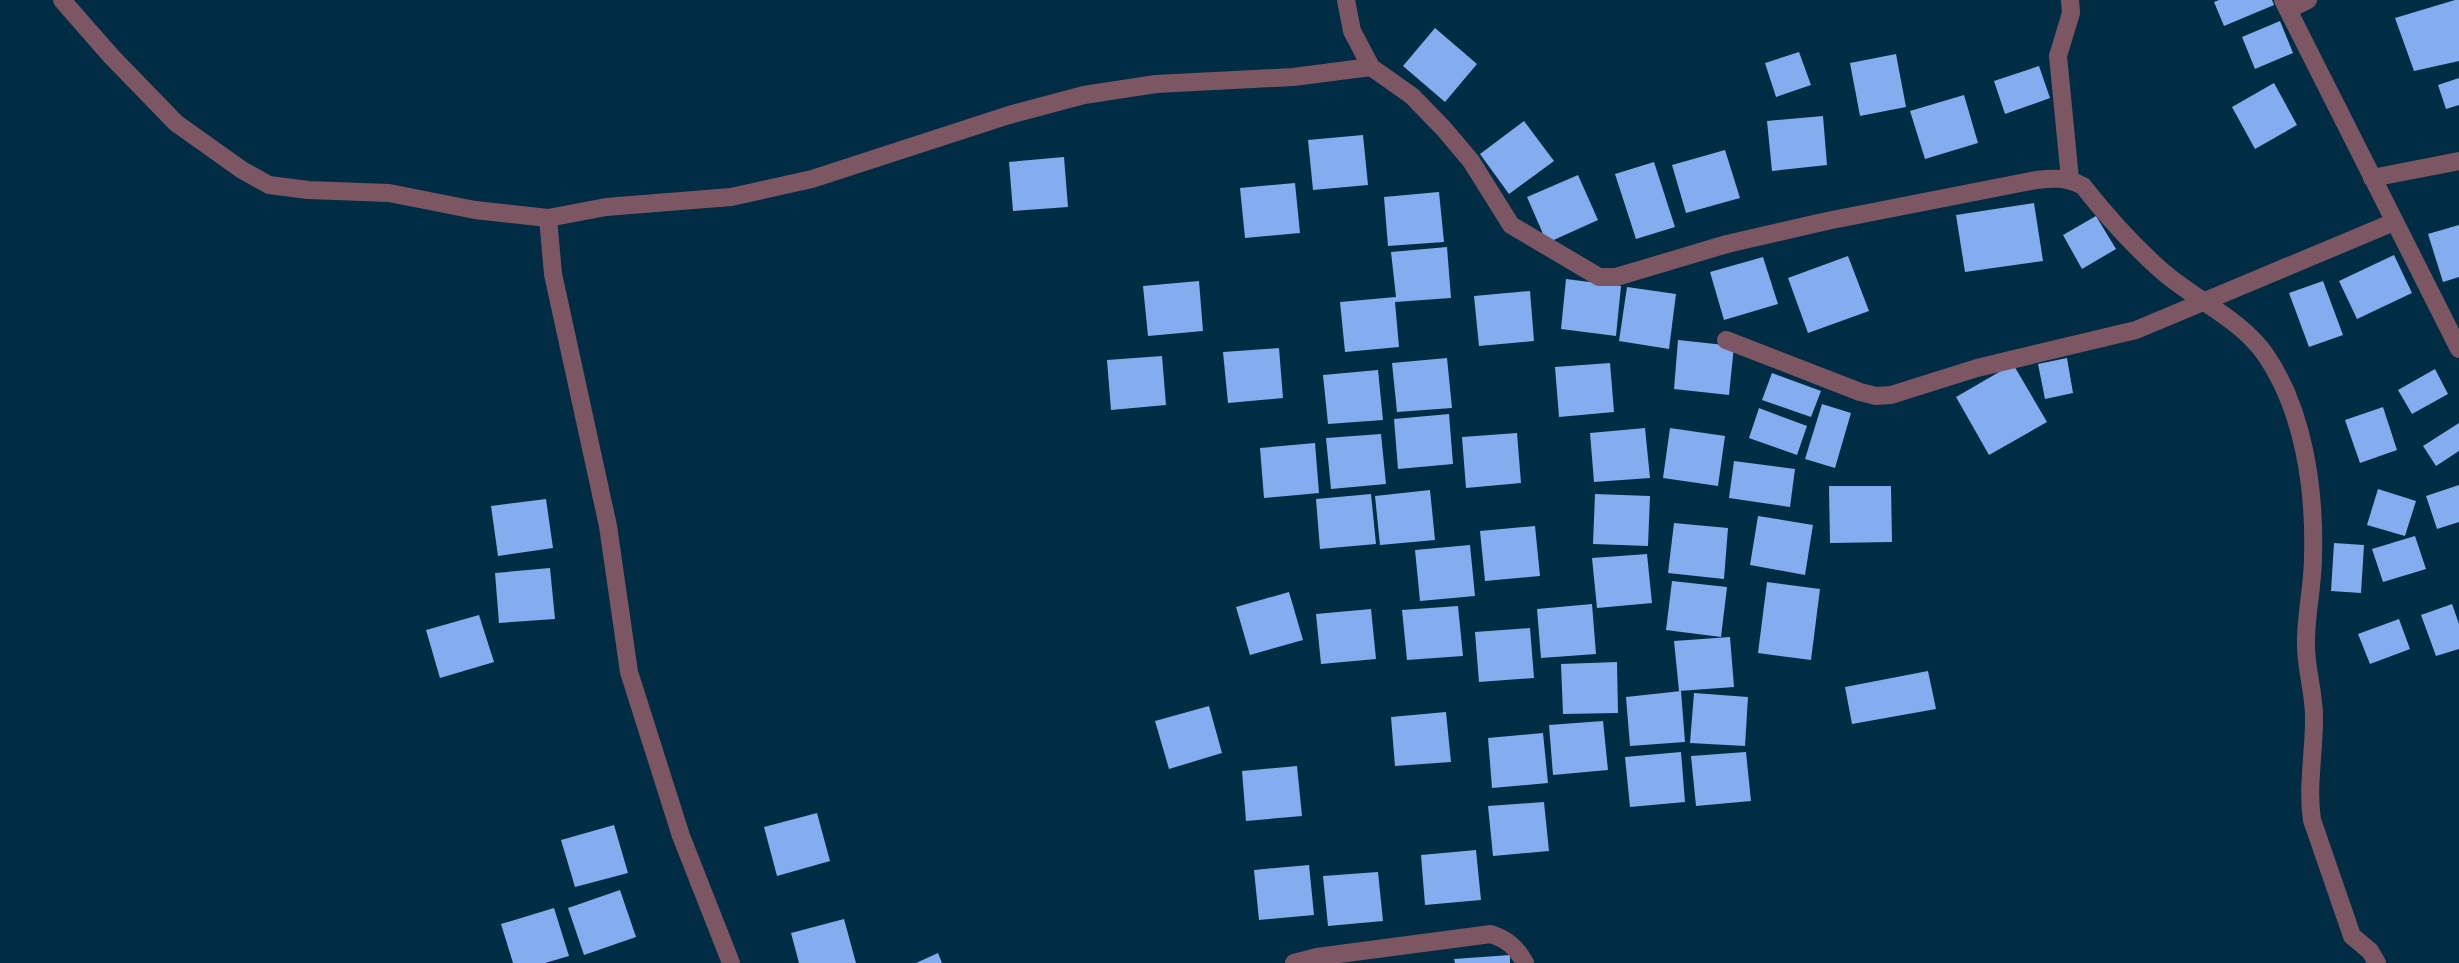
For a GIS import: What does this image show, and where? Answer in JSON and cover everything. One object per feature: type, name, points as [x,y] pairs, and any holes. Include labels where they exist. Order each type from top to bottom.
[{"type":"street","points":[[62,0],[111,56],[176,123],[242,170],[269,185],[308,190],[389,193],[475,210],[548,218],[606,207],[731,197],[812,179],[1009,115],[1084,95],[1156,84],[1293,77],[1371,67]]},
{"type":"street","points":[[1346,0],[1352,31],[1371,67],[1412,96],[1444,129],[1471,161],[1511,225],[1599,277],[1616,277],[1727,244],[1827,221],[2036,180],[2070,179],[2082,186],[2163,271],[2210,300],[2240,328],[2264,353],[2280,380],[2299,433],[2313,518],[2313,559],[2305,643],[2315,712],[2309,804],[2350,933],[2370,951],[2377,963]]},
{"type":"street","points":[[2070,0],[2071,13],[2058,56],[2070,179]]},
{"type":"street","points":[[2308,0],[2286,5],[2459,349]]},
{"type":"street","points":[[2372,178],[2459,161]]},
{"type":"street","points":[[548,218],[553,274],[608,526],[629,672],[681,836],[731,963]]},
{"type":"street","points":[[1726,340],[1860,392],[1876,396],[1891,395],[1977,368],[2136,330],[2394,222]]},
{"type":"street","points":[[1294,963],[1317,957],[1491,934],[1506,939],[1525,963]]},
{"type":"building","points":[[2272,0],[2274,5],[2224,26],[2214,2]]},
{"type":"building","points":[[2459,0],[2459,61],[2414,71],[2395,18]]},
{"type":"building","points":[[2280,21],[2293,53],[2255,69],[2242,37]]},
{"type":"building","points":[[1435,28],[1477,64],[1445,102],[1403,66]]},
{"type":"building","points":[[1799,52],[1811,85],[1776,97],[1765,63]]},
{"type":"building","points":[[1896,54],[1906,107],[1860,116],[1850,63]]},
{"type":"building","points":[[2039,66],[2050,98],[2005,114],[1994,81]]},
{"type":"building","points":[[2459,78],[2459,105],[2446,109],[2438,85]]},
{"type":"building","points":[[2274,83],[2297,125],[2255,149],[2232,107]]},
{"type":"building","points":[[1964,95],[1978,143],[1925,159],[1910,111]]},
{"type":"building","points":[[1823,116],[1827,165],[1772,171],[1767,121]]},
{"type":"building","points":[[1524,121],[1554,161],[1509,194],[1480,154]]},
{"type":"building","points":[[1363,135],[1368,185],[1313,190],[1308,140]]},
{"type":"building","points":[[1725,150],[1740,198],[1686,213],[1672,165]]},
{"type":"building","points":[[1064,157],[1068,207],[1013,211],[1009,162]]},
{"type":"building","points":[[1654,162],[1675,227],[1636,239],[1615,174]]},
{"type":"building","points":[[1578,175],[1598,220],[1547,243],[1527,197]]},
{"type":"building","points":[[1295,183],[1300,233],[1245,238],[1240,188]]},
{"type":"building","points":[[1439,192],[1444,242],[1388,246],[1384,197]]},
{"type":"building","points":[[2034,203],[2043,261],[1965,272],[1956,215]]},
{"type":"building","points":[[2096,216],[2116,249],[2082,269],[2063,235]]},
{"type":"building","points":[[2459,225],[2459,277],[2443,282],[2428,234]]},
{"type":"building","points":[[1447,247],[1451,298],[1395,302],[1399,347],[1345,352],[1340,302],[1396,297],[1391,252]]},
{"type":"building","points":[[2394,255],[2412,293],[2357,319],[2339,281]]},
{"type":"building","points":[[1848,256],[1869,311],[1808,333],[1788,278]]},
{"type":"building","points":[[1763,257],[1778,304],[1724,320],[1710,272]]},
{"type":"building","points":[[1566,279],[1621,286],[1616,336],[1561,329]]},
{"type":"building","points":[[1199,281],[1203,331],[1148,336],[1143,286]]},
{"type":"building","points":[[2323,281],[2343,335],[2309,347],[2289,293]]},
{"type":"building","points":[[1627,287],[1676,294],[1669,349],[1619,341]]},
{"type":"building","points":[[1530,291],[1534,341],[1479,346],[1474,296]]},
{"type":"building","points":[[1678,340],[1734,346],[1729,395],[1674,389]]},
{"type":"building","points":[[1279,348],[1283,398],[1228,403],[1223,352]]},
{"type":"building","points":[[1162,356],[1166,405],[1111,410],[1107,360]]},
{"type":"building","points":[[1447,358],[1452,408],[1397,412],[1392,363]]},
{"type":"building","points":[[2067,358],[2073,393],[2045,399],[2038,364]]},
{"type":"building","points":[[1610,363],[1614,412],[1559,417],[1555,367]]},
{"type":"building","points":[[2013,364],[2047,422],[1989,455],[1956,397]]},
{"type":"building","points":[[2435,369],[2448,394],[2412,414],[2398,390]]},
{"type":"building","points":[[1378,370],[1383,420],[1328,424],[1323,375]]},
{"type":"building","points":[[1772,373],[1821,391],[1811,417],[1762,400]]},
{"type":"building","points":[[1822,404],[1851,413],[1835,468],[1805,459]]},
{"type":"building","points":[[2383,407],[2397,450],[2360,463],[2345,420]]},
{"type":"building","points":[[1759,408],[1807,426],[1797,455],[1749,438]]},
{"type":"building","points":[[1449,414],[1453,464],[1398,469],[1394,419]]},
{"type":"building","points":[[2459,423],[2459,451],[2436,466],[2423,446]]},
{"type":"building","points":[[1645,428],[1650,478],[1594,482],[1590,433]]},
{"type":"building","points":[[1670,428],[1725,436],[1718,486],[1663,478]]},
{"type":"building","points":[[1517,433],[1521,483],[1466,488],[1462,437]]},
{"type":"building","points":[[1381,434],[1386,484],[1331,489],[1326,438]]},
{"type":"building","points":[[1315,443],[1319,493],[1264,498],[1260,448]]},
{"type":"building","points":[[1734,461],[1795,469],[1790,507],[1729,498]]},
{"type":"building","points":[[2459,485],[2459,522],[2437,529],[2426,496]]},
{"type":"building","points":[[1829,486],[1891,486],[1892,542],[1830,543]]},
{"type":"building","points":[[2378,489],[2416,501],[2405,536],[2367,525]]},
{"type":"building","points":[[1430,490],[1435,540],[1380,545],[1375,496]]},
{"type":"building","points":[[1371,494],[1376,544],[1320,549],[1316,499]]},
{"type":"building","points":[[1595,494],[1650,496],[1648,546],[1593,544]]},
{"type":"building","points":[[546,499],[553,548],[498,556],[491,506]]},
{"type":"building","points":[[1758,516],[1813,525],[1805,575],[1750,565]]},
{"type":"building","points":[[1674,523],[1728,528],[1724,579],[1668,573]]},
{"type":"building","points":[[1535,526],[1540,576],[1485,581],[1480,531]]},
{"type":"building","points":[[2415,536],[2426,569],[2383,582],[2372,549]]},
{"type":"building","points":[[2334,543],[2364,545],[2361,593],[2331,591]]},
{"type":"building","points":[[1470,545],[1475,596],[1420,601],[1415,550]]},
{"type":"building","points":[[1647,554],[1652,603],[1597,608],[1592,558]]},
{"type":"building","points":[[550,568],[555,619],[499,623],[495,573]]},
{"type":"building","points":[[1672,581],[1727,587],[1721,637],[1666,630]]},
{"type":"building","points":[[1767,582],[1820,589],[1811,660],[1758,653]]},
{"type":"building","points":[[1289,592],[1303,640],[1250,655],[1236,607]]},
{"type":"building","points":[[1592,604],[1596,654],[1541,658],[1537,609]]},
{"type":"building","points":[[2452,604],[2459,624],[2459,649],[2436,656],[2421,615]]},
{"type":"building","points":[[1458,606],[1463,656],[1407,660],[1402,610]]},
{"type":"building","points":[[1371,609],[1376,659],[1321,664],[1316,614]]},
{"type":"building","points":[[479,615],[494,662],[440,678],[426,630]]},
{"type":"building","points":[[2399,619],[2410,649],[2370,664],[2358,634]]},
{"type":"building","points":[[1530,628],[1534,678],[1479,682],[1475,632]]},
{"type":"building","points":[[1730,637],[1734,687],[1679,691],[1674,641]]},
{"type":"building","points":[[1617,662],[1618,713],[1563,714],[1561,664]]},
{"type":"building","points":[[1928,671],[1936,709],[1852,724],[1845,687]]},
{"type":"building","points":[[1681,691],[1685,742],[1630,746],[1626,697]]},
{"type":"building","points":[[1694,693],[1748,697],[1745,746],[1690,743]]},
{"type":"building","points":[[1209,706],[1222,753],[1169,769],[1155,721]]},
{"type":"building","points":[[1446,712],[1451,762],[1395,766],[1391,717]]},
{"type":"building","points":[[1603,721],[1608,770],[1553,775],[1549,725]]},
{"type":"building","points":[[1543,733],[1548,783],[1492,788],[1488,738]]},
{"type":"building","points":[[1681,752],[1685,802],[1630,807],[1625,757]]},
{"type":"building","points":[[1746,752],[1751,801],[1696,806],[1691,756]]},
{"type":"building","points":[[1297,766],[1302,816],[1246,821],[1242,771]]},
{"type":"building","points":[[1544,802],[1549,851],[1493,856],[1488,806]]},
{"type":"building","points":[[817,813],[830,861],[777,876],[764,827]]},
{"type":"building","points":[[614,825],[628,873],[575,887],[561,840]]},
{"type":"building","points":[[1476,850],[1481,900],[1425,905],[1421,855]]},
{"type":"building","points":[[1309,865],[1314,915],[1259,920],[1254,870]]},
{"type":"building","points":[[1378,872],[1383,921],[1328,926],[1323,876]]},
{"type":"building","points":[[620,890],[636,937],[584,955],[568,908]]},
{"type":"building","points":[[554,908],[569,956],[545,963],[513,963],[501,924]]},
{"type":"building","points":[[844,919],[856,963],[799,963],[791,933]]},
{"type":"building","points":[[938,953],[942,963],[916,963]]},
{"type":"building","points":[[1510,955],[1510,963],[1455,963],[1454,959]]}]
